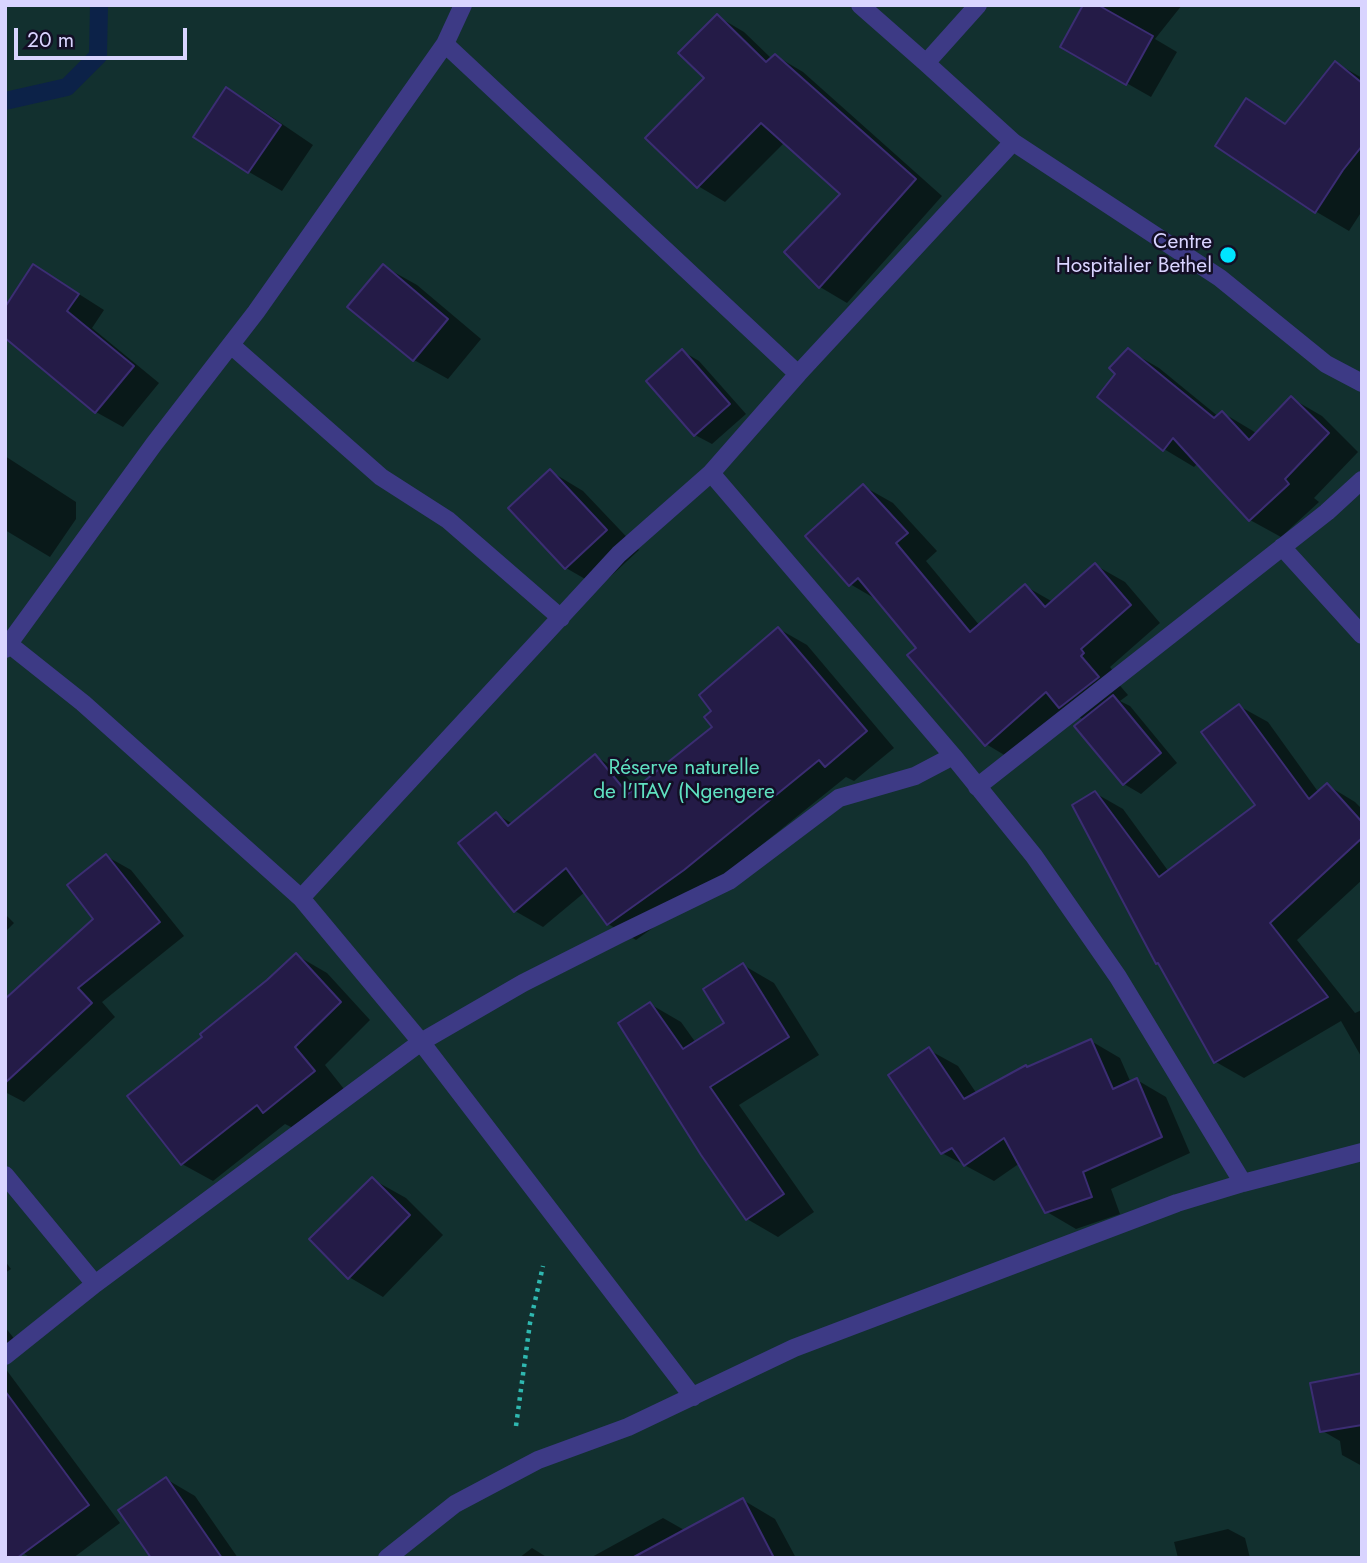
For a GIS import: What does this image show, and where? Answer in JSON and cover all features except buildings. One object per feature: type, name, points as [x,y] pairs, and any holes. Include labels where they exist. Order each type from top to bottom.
[{"type":"street","points":[[463,5],[445,44],[232,345],[154,444],[6,645],[83,704],[301,898],[421,1042],[693,1397]]},
{"type":"street","points":[[860,5],[1013,142],[1220,278],[1326,363],[1362,383]]},
{"type":"street","points":[[926,63],[978,5]]},
{"type":"street","points":[[445,44],[799,374]]},
{"type":"street","points":[[301,898],[619,554],[711,473],[1013,142]]},
{"type":"street","points":[[232,345],[382,477],[448,520],[561,618]]},
{"type":"street","points":[[711,473],[953,756],[1034,856],[1118,977],[1242,1183]]},
{"type":"street","points":[[978,787],[1327,512],[1362,480]]},
{"type":"street","points":[[1282,547],[1362,635]]},
{"type":"street","points":[[5,1356],[95,1284],[421,1042],[523,983],[729,881],[839,798],[915,776],[953,756]]},
{"type":"street","points":[[387,1558],[455,1504],[538,1460],[628,1427],[794,1348],[1177,1203],[1362,1152]]},
{"type":"street","points":[[5,1175],[95,1284]]},
{"type":"path","points":[[523,1468],[515,1434],[530,1324],[554,1215]]},
{"type":"green space","name":"Réserve naturelle de l'ITAV (Ngengere","points":[[5,5],[1362,5],[1362,1558],[5,1558]]},
{"type":"waterway","points":[[5,101],[67,87],[98,56],[99,5]]},
{"type":"place","name":"Centre Hospitalier Bethel","points":[[1228,255]]}]
